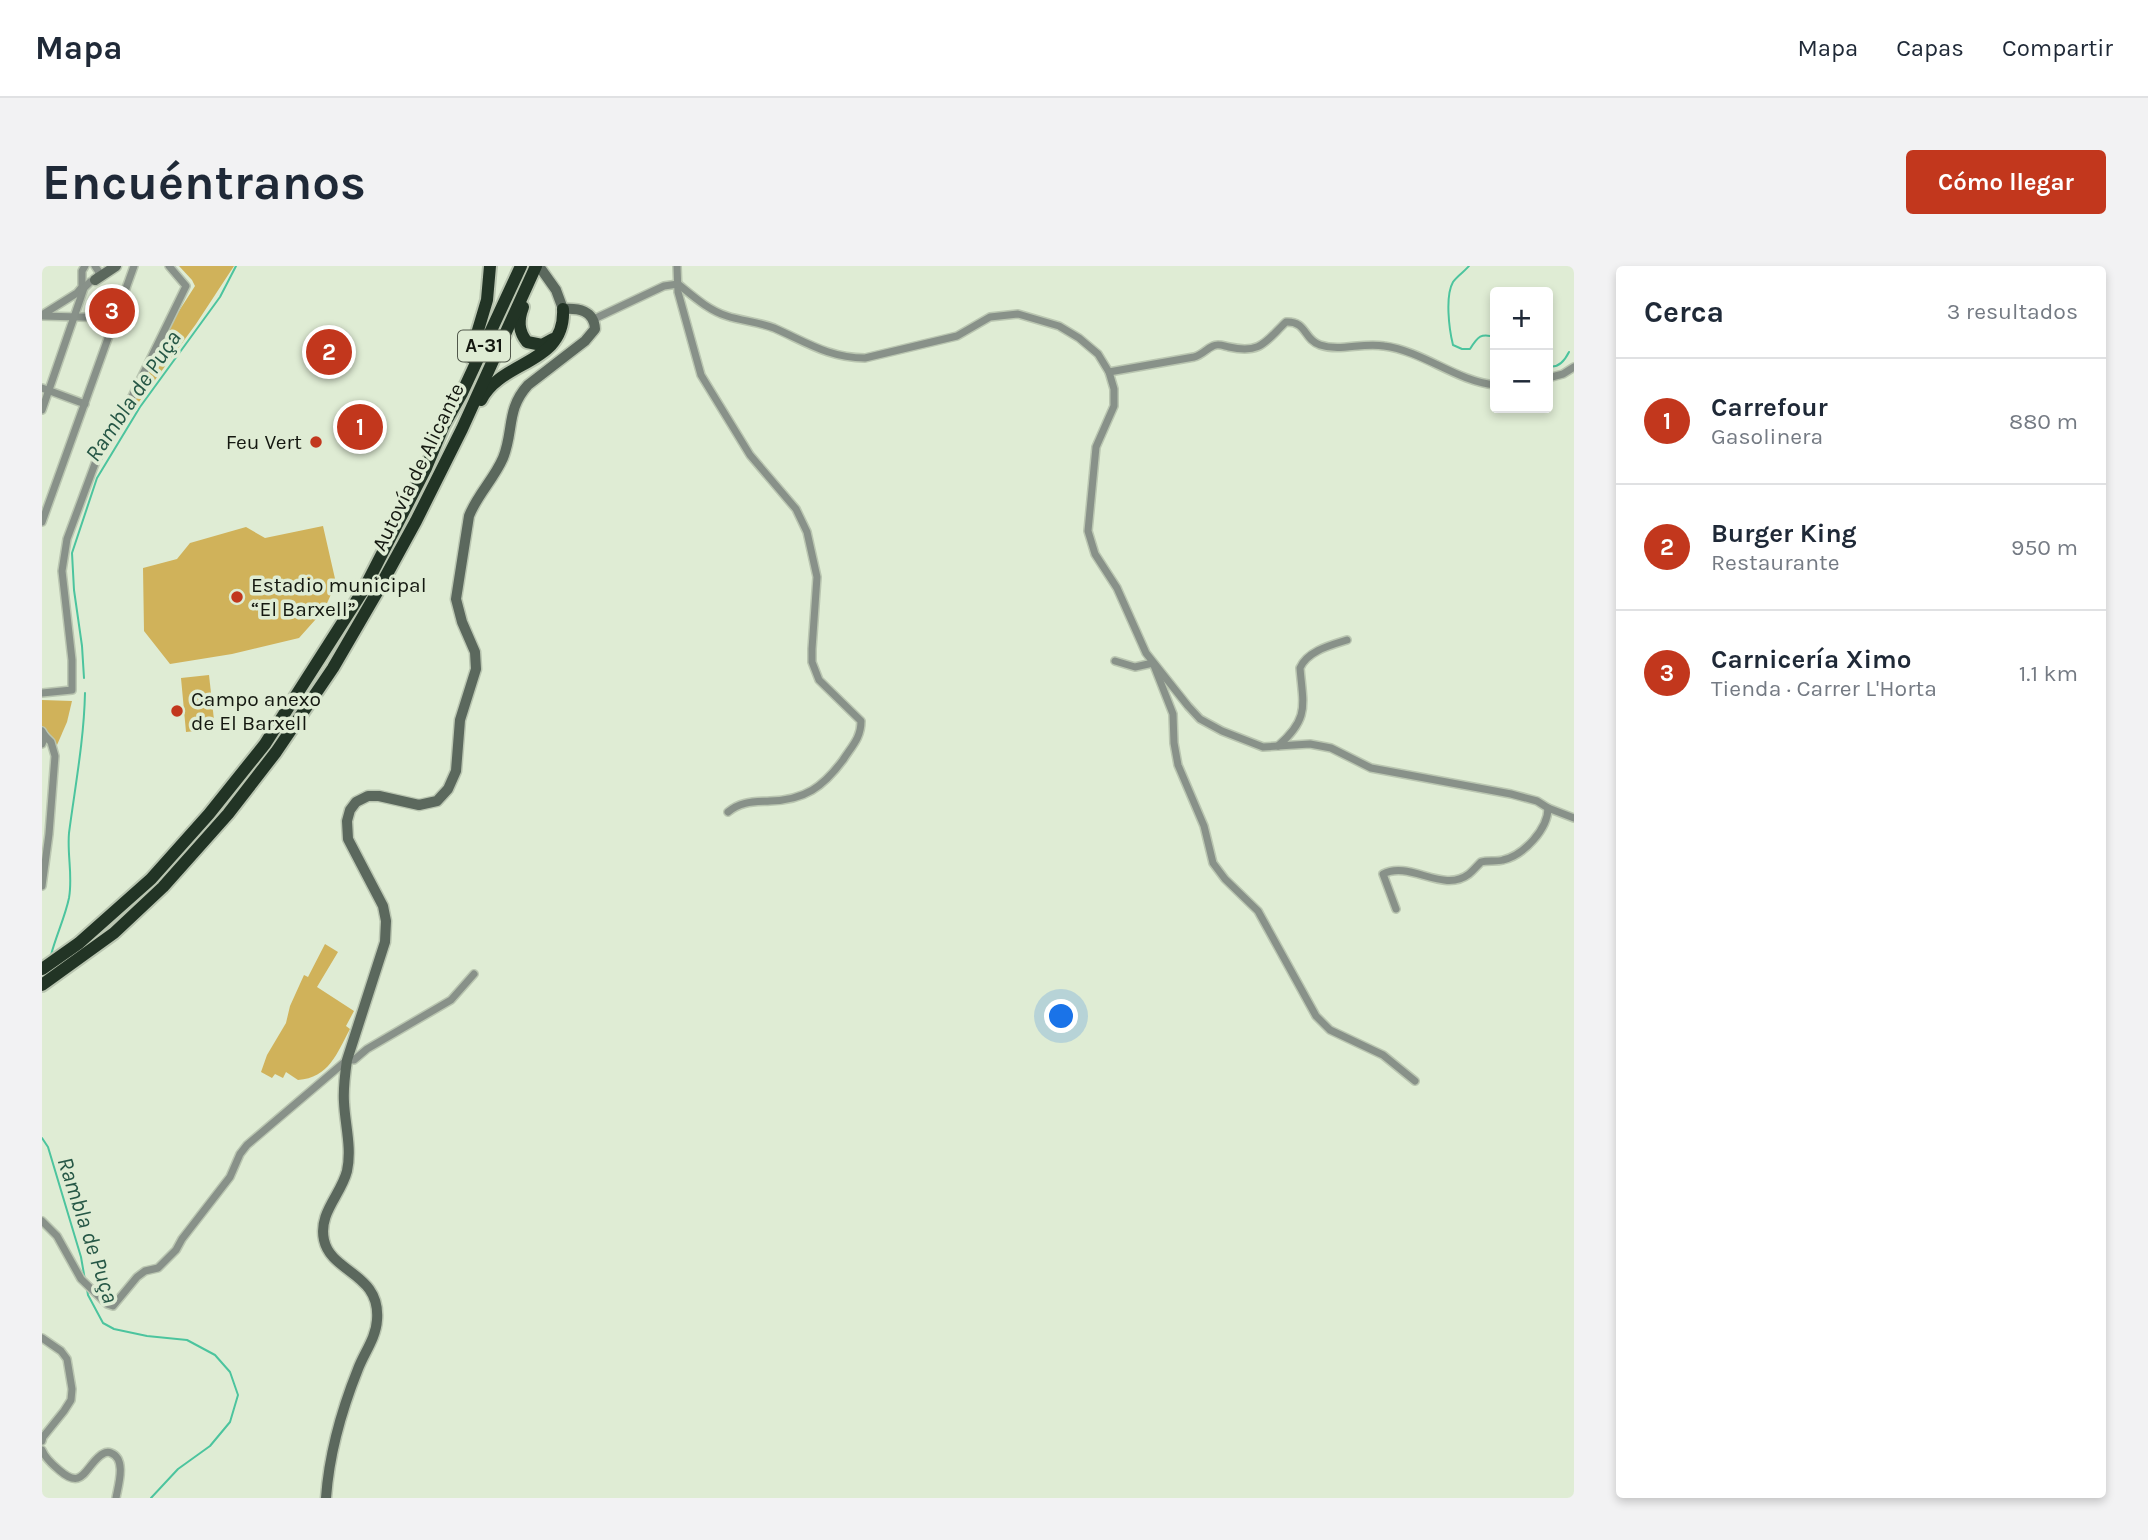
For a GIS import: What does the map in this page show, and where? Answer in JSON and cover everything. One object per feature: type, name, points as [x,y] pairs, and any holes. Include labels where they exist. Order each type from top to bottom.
[{"type":"highway","points":[[444,425],[484,317],[490,266]]},
{"type":"highway","points":[[532,267],[530,290],[520,314],[521,333],[527,342],[537,345],[548,342],[559,334]]},
{"type":"highway","name":"Autovía de Alicante","points":[[42,969],[79,943],[151,879],[209,814],[265,744],[364,589],[426,468],[444,425],[532,267]]},
{"type":"highway","name":"Autovía de Alicante","points":[[42,985],[114,933],[173,876],[228,814],[275,752],[332,668],[376,594],[462,429],[532,267]]},
{"type":"highway","points":[[462,429],[485,392],[495,382],[550,348],[559,334],[563,309]]},
{"type":"street","points":[[85,266],[82,271],[89,279]]},
{"type":"street","points":[[42,316],[77,293],[99,272],[96,266],[115,267]]},
{"type":"street","points":[[42,522],[134,266]]},
{"type":"street","points":[[42,693],[72,690],[72,660],[63,582],[64,550],[96,461],[125,411],[186,286],[169,266]]},
{"type":"street","points":[[677,266],[678,292],[701,375],[750,455],[796,509],[807,531],[817,577],[812,662],[819,680],[861,721],[861,733],[828,780],[812,791],[791,799],[737,805],[728,812]]},
{"type":"street","points":[[42,410],[46,389],[89,279],[115,267]]},
{"type":"street","points":[[326,1498],[331,1463],[344,1412],[358,1368],[375,1333],[377,1319],[377,1307],[372,1293],[364,1280],[331,1254],[324,1242],[323,1226],[326,1213],[347,1173],[349,1155],[344,1080],[347,1060],[385,942],[386,920],[383,906],[348,839],[346,821],[356,802],[368,796],[419,805],[437,801],[448,789],[456,771],[460,720],[476,669],[475,652],[462,622],[456,599],[469,516],[504,455],[513,412],[521,394],[590,337],[595,328],[594,319],[584,311],[563,309],[556,290],[532,267]]},
{"type":"street","points":[[594,319],[664,286],[677,284],[706,306],[725,316],[771,327],[825,353],[850,358],[865,358],[957,336],[990,317],[1018,314],[1059,326],[1098,354],[1109,372],[1114,389],[1114,406],[1097,447],[1089,512],[1089,539],[1123,600],[1153,663],[1173,714],[1178,765],[1204,825],[1213,863],[1224,878],[1258,911],[1316,1016],[1330,1030],[1383,1055],[1415,1081]]},
{"type":"street","points":[[42,316],[116,318]]},
{"type":"street","points":[[1109,372],[1194,358],[1213,346],[1252,350],[1263,346],[1286,323],[1294,322],[1302,327],[1316,344],[1333,348],[1386,346],[1478,382],[1490,384]]},
{"type":"street","points":[[1553,377],[1574,367]]},
{"type":"street","points":[[46,389],[85,404]]},
{"type":"street","points":[[1278,746],[1290,736],[1300,721],[1304,705],[1300,668],[1304,660],[1328,646],[1347,640]]},
{"type":"street","points":[[1115,661],[1135,667],[1153,663]]},
{"type":"street","points":[[1153,663],[1200,719],[1256,745],[1310,744],[1331,748],[1371,768],[1511,794],[1537,801],[1574,818]]},
{"type":"street","points":[[42,886],[49,834],[54,751],[43,739]]},
{"type":"street","points":[[1396,909],[1383,874],[1400,872],[1445,881],[1467,876],[1480,862],[1500,861],[1520,852],[1542,830],[1548,817],[1548,808]]},
{"type":"street","points":[[42,1221],[57,1236],[81,1279],[107,1304],[113,1306],[137,1277],[145,1271],[159,1268],[176,1250],[230,1177],[247,1145],[347,1060],[354,1059],[451,1000],[474,974]]},
{"type":"street","points":[[42,1338],[61,1350],[66,1359],[72,1389],[71,1400],[42,1441]]},
{"type":"street","points":[[42,1450],[56,1467],[69,1478],[75,1479],[81,1478],[99,1456],[106,1452],[112,1453],[120,1466],[116,1498]]},
{"type":"shaded area","points":[[179,266],[234,266],[196,324],[133,410],[129,408],[168,328],[195,286]]},
{"type":"shaded area","name":"Estadio municipal “El Barxell”","points":[[323,526],[336,583],[324,610],[299,638],[232,654],[170,664],[144,631],[143,568],[177,559],[190,543],[246,527],[265,538]]},
{"type":"shaded area","points":[[209,675],[215,729],[186,732],[181,678]]},
{"type":"shaded area","points":[[42,700],[72,701],[57,745],[42,726]]},
{"type":"shaded area","points":[[325,944],[338,952],[317,987],[354,1011],[346,1026],[350,1029],[331,1063],[317,1075],[298,1080],[286,1072],[283,1078],[275,1074],[272,1078],[261,1072],[267,1055],[286,1023],[290,1006],[304,975],[308,977]]},
{"type":"waterway","name":"Rambla de Puça","points":[[84,678],[72,553],[97,478],[140,407],[220,297],[236,266]]},
{"type":"waterway","points":[[1469,266],[1455,280],[1449,296],[1448,313],[1453,345],[1470,349],[1480,337],[1490,336]]},
{"type":"waterway","points":[[1553,367],[1563,361],[1569,352]]},
{"type":"waterway","name":"Rambla de Puça","points":[[51,955],[69,898],[69,833],[85,693]]},
{"type":"waterway","name":"Rambla de Puça","points":[[42,1138],[48,1147],[81,1257],[85,1280]]},
{"type":"waterway","name":"Rambla de Puça","points":[[87,1289],[103,1323],[114,1329],[187,1340],[215,1355],[230,1372],[238,1395],[230,1422],[210,1446],[178,1469],[151,1498]]},
{"type":"place","name":"Carnicería Ximo","points":[[112,311]]},
{"type":"place","name":"Burger King","points":[[329,352]]},
{"type":"place","name":"Carrefour","points":[[360,427]]},
{"type":"place","name":"Feu Vert","points":[[316,442]]},
{"type":"place","name":"Estadio municipal “El Barxell”","points":[[237,597]]},
{"type":"place","name":"Campo anexo de El Barxell","points":[[177,711]]}]
